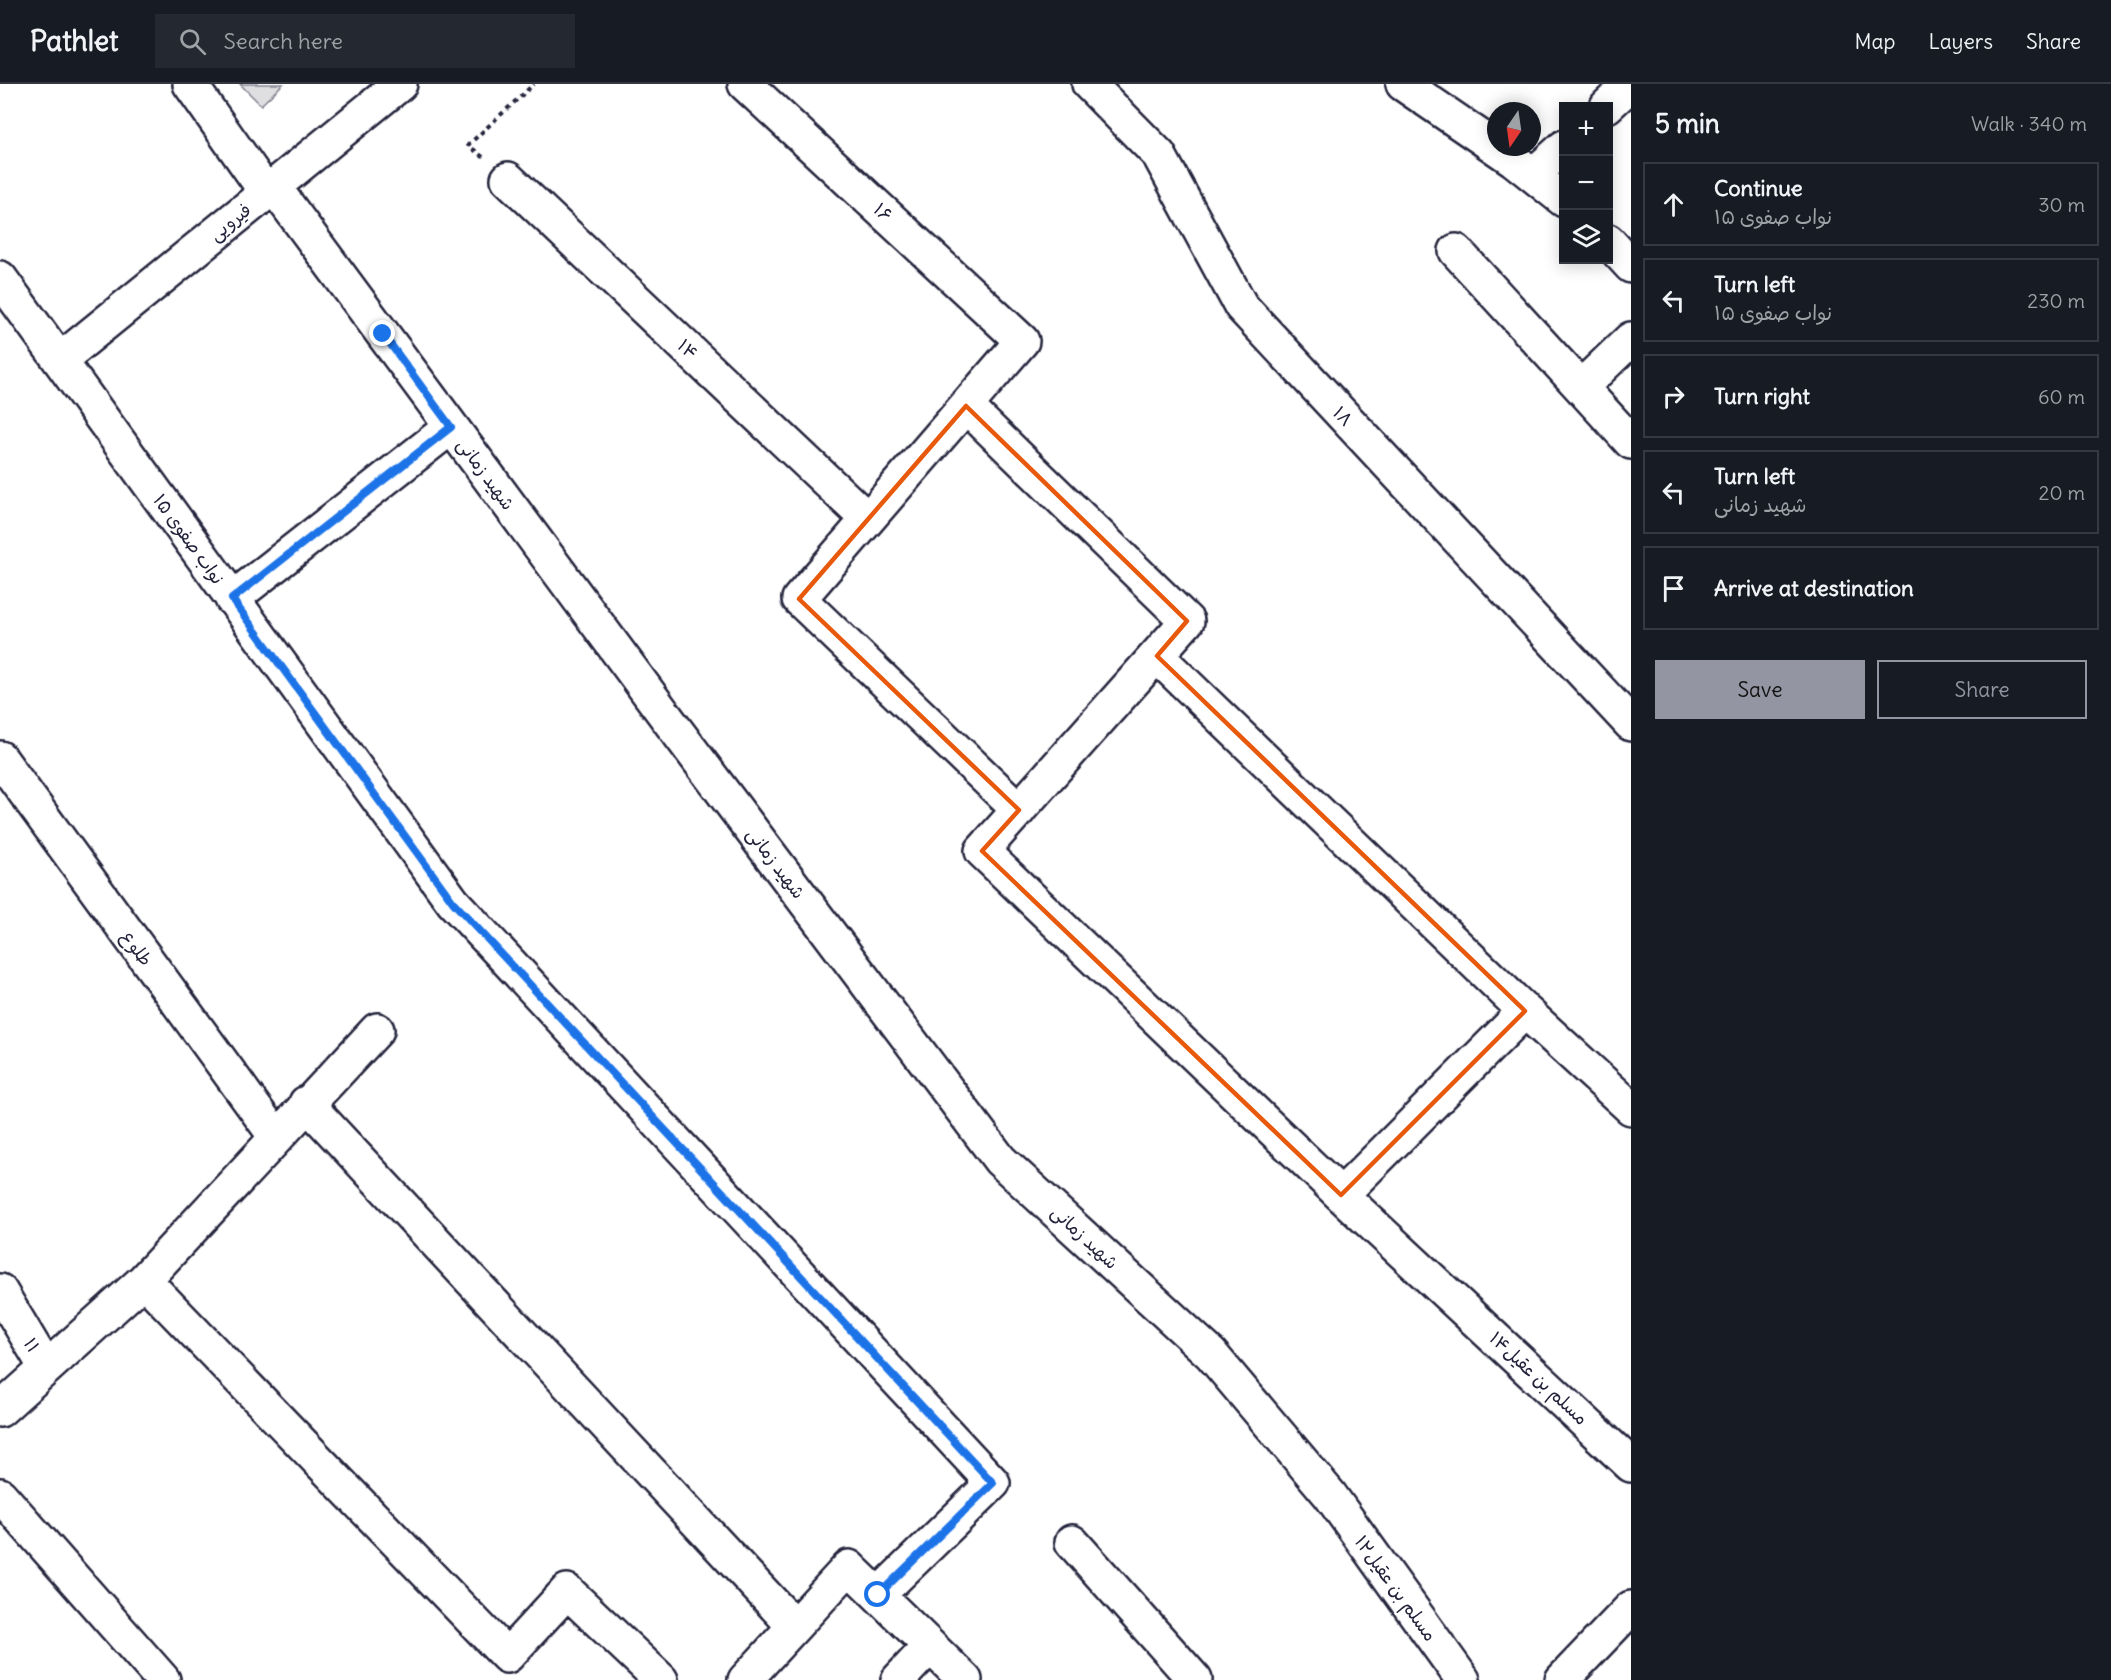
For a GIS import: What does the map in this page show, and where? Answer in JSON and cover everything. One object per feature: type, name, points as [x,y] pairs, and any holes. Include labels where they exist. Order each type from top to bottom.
[{"type":"street","name":"شهید زمانی","points":[[190,84],[451,427],[1000,1160],[1211,1354],[1330,1495]]},
{"type":"street","name":"فیرویی","points":[[60,360],[400,84]]},
{"type":"street","name":"۱۶","points":[[745,84],[1022,341],[966,406]]},
{"type":"street","name":"۱۸","points":[[1089,84],[1159,155],[1240,306],[1631,724]]},
{"type":"street","points":[[1403,84],[1533,175],[1559,197]]},
{"type":"street","points":[[1611,102],[1631,84]]},
{"type":"street","points":[[1533,175],[1559,151]]},
{"type":"street","name":"۱۴","points":[[508,179],[867,519]]},
{"type":"street","points":[[1613,246],[1631,266]]},
{"type":"street","points":[[1456,251],[1631,442]]},
{"type":"street","name":"نواب صفوی ۱۵","points":[[0,278],[453,902],[993,1483],[878,1595]]},
{"type":"street","points":[[1581,387],[1631,339]]},
{"type":"street","points":[[966,406],[1188,621],[1019,810],[799,599],[867,519],[966,406]]},
{"type":"street","points":[[232,599],[451,427]]},
{"type":"street","points":[[1157,656],[1525,1011],[1596,1073],[1631,1108]]},
{"type":"street","name":"طلوع","points":[[0,758],[276,1137]]},
{"type":"street","name":"مسلم بن عقیل۱۴","points":[[1019,810],[982,851],[1341,1195],[1631,1465]]},
{"type":"street","points":[[1341,1195],[1525,1011]]},
{"type":"street","points":[[0,1410],[144,1280],[306,1103],[377,1030]]},
{"type":"street","points":[[306,1103],[794,1626]]},
{"type":"street","points":[[144,1280],[507,1656],[567,1591],[661,1680]]},
{"type":"street","name":"۱۱","points":[[0,1291],[46,1368]]},
{"type":"street","name":"مسلم بن عقیل۱۲","points":[[1330,1495],[1463,1680]]},
{"type":"street","points":[[0,1496],[164,1680]]},
{"type":"street","points":[[1072,1542],[1178,1674]]},
{"type":"street","points":[[745,1680],[849,1567],[965,1680]]},
{"type":"street","points":[[1562,1680],[1631,1608]]},
{"type":"street","points":[[898,1680],[930,1646]]},
{"type":"path","points":[[468,145],[534,84]]},
{"type":"highlighted area","points":[[966,406],[1187,621],[1157,656],[1525,1011],[1341,1195],[982,851],[1019,810],[799,599]]},
{"type":"shaded area","points":[[240,84],[283,84],[261,105]]},
{"type":"route","points":[[383,334],[451,427],[232,599],[453,902],[993,1483],[878,1595]]}]
